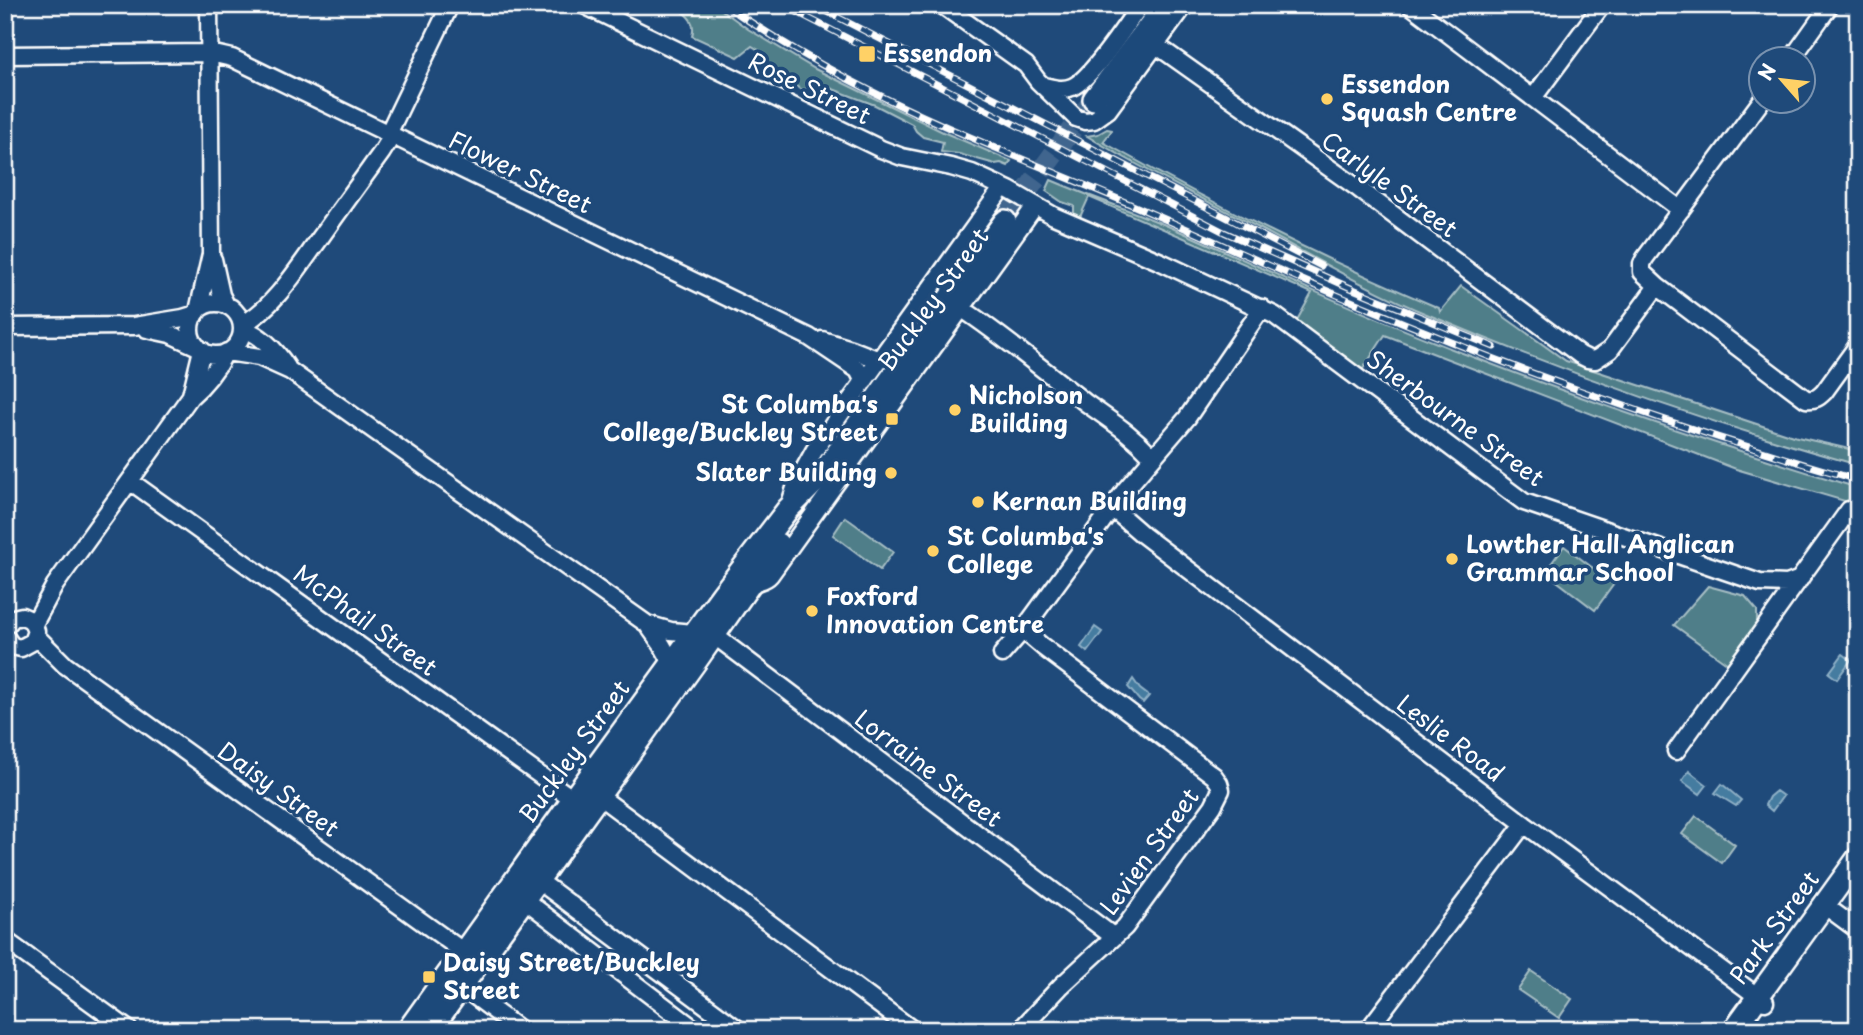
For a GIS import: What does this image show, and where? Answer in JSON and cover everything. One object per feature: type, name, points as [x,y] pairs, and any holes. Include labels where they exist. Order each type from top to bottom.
[{"type":"main road","points":[[1094,99],[1165,5]]},
{"type":"main road","name":"Buckley Street","points":[[471,958],[539,881],[586,798],[672,663],[748,588],[808,500],[820,477],[1005,220]]},
{"type":"main road","name":"Buckley Street","points":[[408,1030],[454,981],[704,634],[788,509],[820,477]]},
{"type":"main road","name":"Park Street","points":[[1828,908],[1858,858]]},
{"type":"main road","name":"Park Street","points":[[1746,1026],[1762,999],[1828,908],[1858,873]]},
{"type":"main road","name":"Buckley Street","points":[[430,1030],[454,981]]},
{"type":"street","points":[[201,349],[192,338],[191,330],[211,254],[209,5]]},
{"type":"street","points":[[15,633],[55,585],[190,397],[206,383],[226,353],[236,345],[242,327],[256,318],[289,282],[382,152],[450,5]]},
{"type":"street","name":"Rose Street","points":[[584,5],[881,149],[902,157],[961,169],[1020,196]]},
{"type":"street","points":[[942,5],[1026,65],[1038,81],[1076,117],[1085,121],[1096,119],[1108,110],[1185,5]]},
{"type":"street","points":[[1044,86],[1062,89],[1079,83],[1140,5]]},
{"type":"street","points":[[1410,5],[1681,210]]},
{"type":"street","points":[[1532,98],[1602,5]]},
{"type":"street","points":[[1801,46],[1830,5]]},
{"type":"street","name":"Carlyle Street","points":[[1156,45],[1410,227],[1588,359],[1595,360],[1610,350],[1657,286]]},
{"type":"street","name":"Flower Street","points":[[5,55],[222,54],[809,337],[858,370],[864,382]]},
{"type":"street","points":[[1750,116],[1645,258],[1642,272],[1800,395],[1813,400],[1824,392],[1858,345]]},
{"type":"street","name":"Buckley Street","points":[[788,509],[797,482],[810,458],[1003,187]]},
{"type":"street","name":"Sherbourne Street","points":[[1020,196],[1035,206],[1262,308],[1283,320],[1524,502],[1760,583],[1787,584],[1800,579]]},
{"type":"street","name":"Buckley Street","points":[[748,588],[754,582],[765,580],[769,575],[1035,206]]},
{"type":"street","points":[[211,254],[226,305],[235,312],[242,327],[260,337],[280,356],[290,371]]},
{"type":"street","points":[[5,327],[134,326],[183,318],[212,304],[226,305]]},
{"type":"street","points":[[961,308],[1122,427],[1153,457]]},
{"type":"street","points":[[1002,654],[1023,630],[1112,508],[1187,418],[1262,308]]},
{"type":"street","points":[[134,326],[170,334],[213,354],[259,357],[290,371],[647,624],[671,631],[704,634]]},
{"type":"street","name":"Flower Street","points":[[809,337],[833,342],[879,360]]},
{"type":"street","points":[[190,397],[201,349]]},
{"type":"street","name":"McPhail Street","points":[[130,481],[586,798],[913,1030]]},
{"type":"street","name":"Leslie Road","points":[[1112,508],[1143,535],[1524,824],[1762,999]]},
{"type":"street","points":[[1676,751],[1849,510],[1858,510]]},
{"type":"street","points":[[1760,583],[1769,595],[1768,620]]},
{"type":"street","points":[[647,624],[672,663]]},
{"type":"street","name":"Levien Street","points":[[1020,1030],[1060,986],[1137,912],[1213,806],[1221,790],[1214,776],[1023,630]]},
{"type":"street","name":"Daisy Street","points":[[15,633],[65,665],[471,958]]},
{"type":"street","name":"Lorraine Street","points":[[704,634],[1114,937]]},
{"type":"street","points":[[1368,1030],[1524,824]]},
{"type":"street","points":[[539,881],[739,1030]]},
{"type":"street","points":[[525,900],[696,1030]]},
{"type":"street","points":[[1828,908],[1858,930]]},
{"type":"street","points":[[5,940],[130,1030]]},
{"type":"street","points":[[454,981],[520,1030]]},
{"type":"green space","points":[[674,5],[715,5],[748,29],[815,69],[943,132],[1011,161],[1008,166],[941,152],[943,142],[923,137],[912,124],[875,105],[825,86],[803,90],[754,66],[760,51],[752,46],[738,57],[692,36],[691,22]]},
{"type":"green space","points":[[1107,129],[1112,130],[1103,142],[1144,165],[1311,250],[1439,308],[1440,312],[1461,286],[1566,361],[1793,436],[1858,451],[1858,465],[1641,397],[1534,358],[1407,306],[1087,136]]},
{"type":"green space","points":[[1051,180],[1155,221],[1366,314],[1485,362],[1644,419],[1858,488],[1858,505],[1736,469],[1385,335],[1359,375],[1296,322],[1312,293],[1089,197],[1080,217],[1074,213],[1074,206],[1062,202],[1046,191]]},
{"type":"green space","points":[[845,517],[893,552],[880,570],[833,535]]},
{"type":"green space","points":[[1564,546],[1614,584],[1595,610],[1545,572]]},
{"type":"green space","points":[[1708,586],[1745,596],[1757,610],[1757,627],[1728,664],[1674,625]]},
{"type":"green space","points":[[1696,816],[1735,845],[1722,863],[1682,834]]},
{"type":"green space","points":[[1531,971],[1572,999],[1559,1018],[1518,990]]},
{"type":"water","points":[[1095,627],[1102,632],[1087,652],[1081,647]]},
{"type":"water","points":[[1843,654],[1851,660],[1837,679],[1829,673]]},
{"type":"water","points":[[1133,679],[1149,696],[1143,703],[1128,687]]},
{"type":"water","points":[[1689,771],[1707,785],[1700,794],[1682,781]]},
{"type":"water","points":[[1722,784],[1741,800],[1736,806],[1715,793]]},
{"type":"water","points":[[1776,791],[1783,796],[1772,811],[1765,805]]},
{"type":"tunnel","points":[[1005,221],[1094,99]]},
{"type":"railway","points":[[725,5],[806,56],[918,114],[1428,333],[1610,401],[1858,480]]},
{"type":"railway","points":[[783,5],[1224,232],[1494,347]]},
{"type":"railway","points":[[814,5],[1321,266]]},
{"type":"place","name":"Essendon","points":[[867,54]]},
{"type":"place","name":"Essendon Squash Centre","points":[[1327,99]]},
{"type":"place","name":"Nicholson Building","points":[[955,410]]},
{"type":"place","name":"St Columba's College/Buckley Street","points":[[892,419]]},
{"type":"place","name":"Slater Building","points":[[891,473]]},
{"type":"place","name":"Kernan Building","points":[[978,502]]},
{"type":"place","name":"St Columba's College","points":[[933,551]]},
{"type":"place","name":"Lowther Hall Anglican Grammar School","points":[[1452,559]]},
{"type":"place","name":"Foxford Innovation Centre","points":[[812,611]]},
{"type":"place","name":"Daisy Street/Buckley Street","points":[[429,977]]}]
